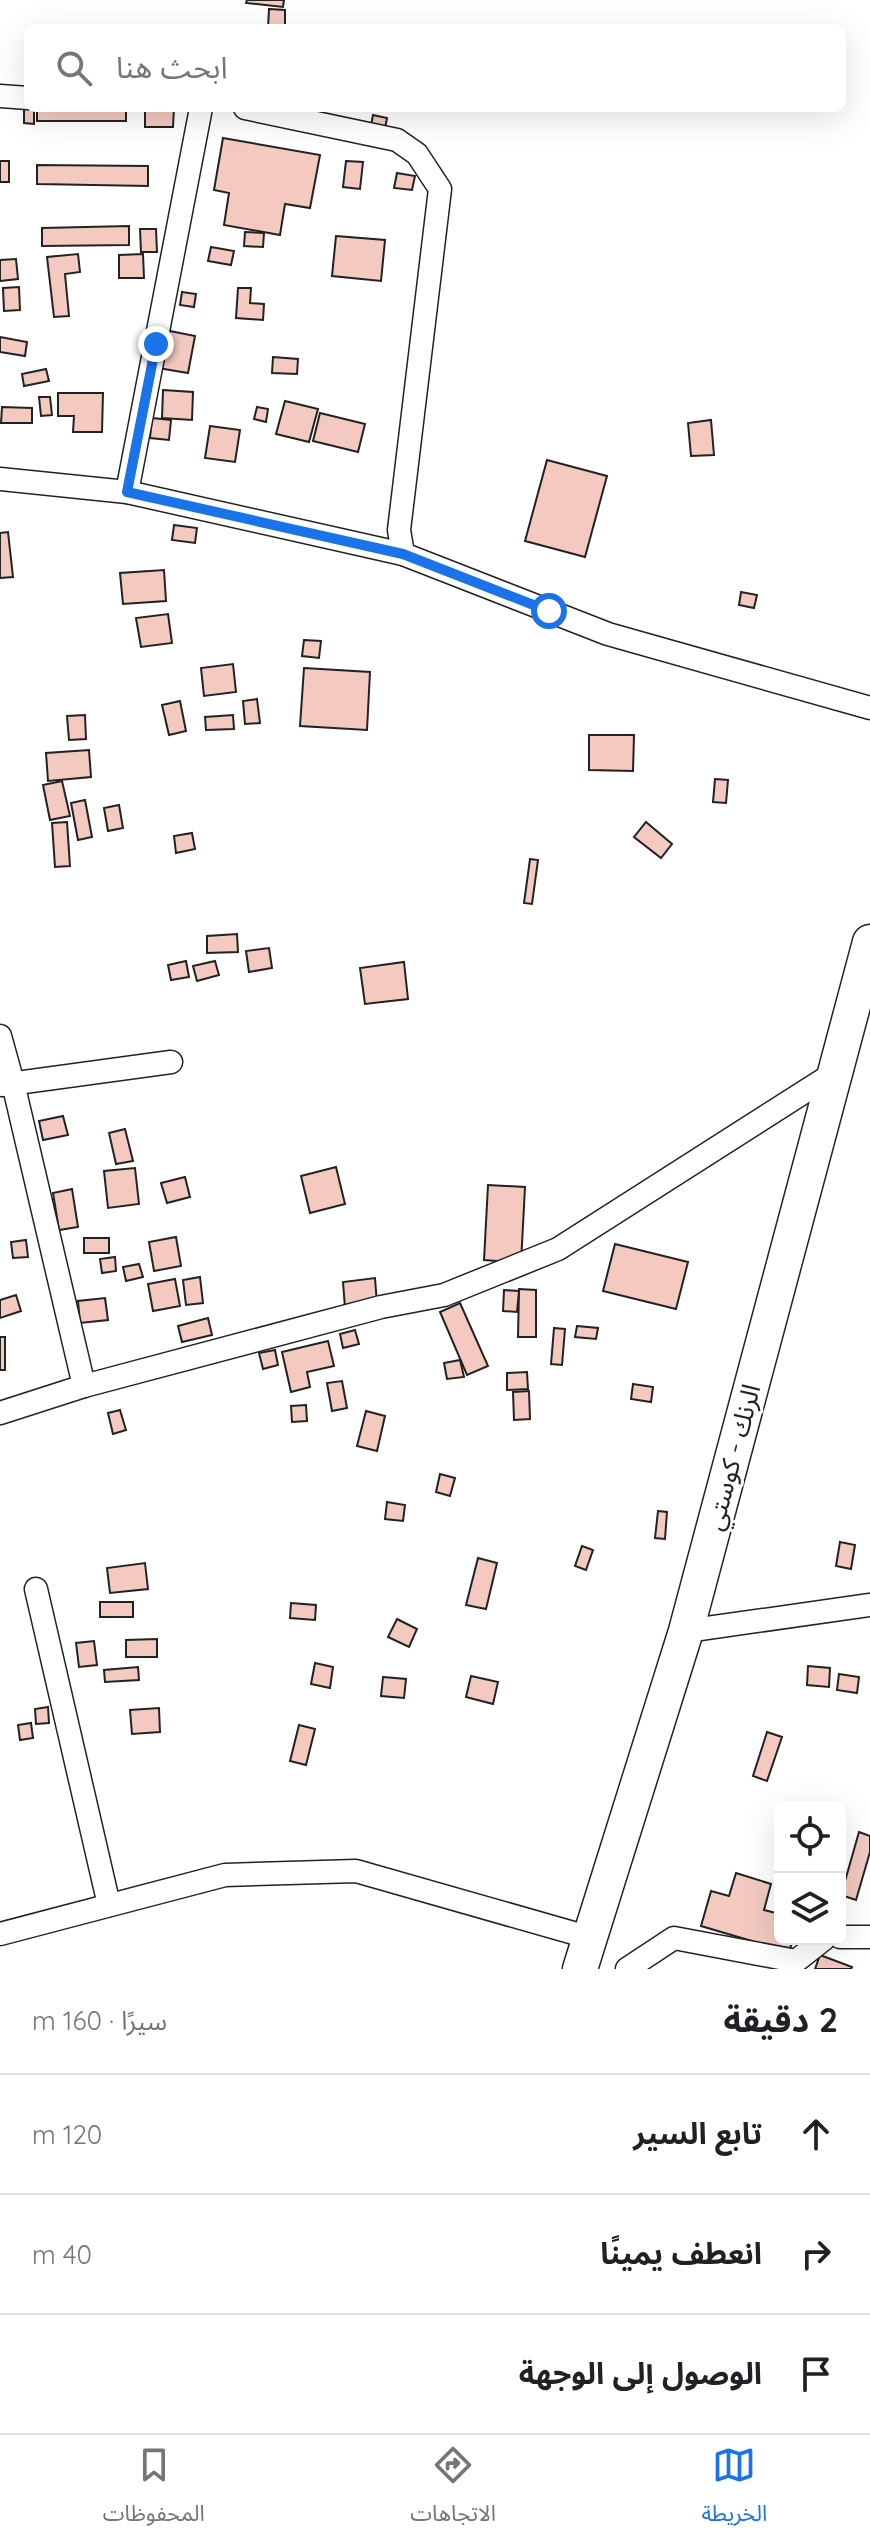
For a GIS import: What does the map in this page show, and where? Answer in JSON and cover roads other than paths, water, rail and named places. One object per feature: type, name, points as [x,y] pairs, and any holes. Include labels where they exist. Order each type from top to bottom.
[{"type":"main road","name":"الرنك - كوستي","points":[[585,1954],[686,1631],[870,942]]},
{"type":"street","points":[[0,96],[24,98]]},
{"type":"street","points":[[127,492],[200,112]]},
{"type":"street","points":[[264,112],[397,140],[417,154],[440,189],[399,530],[403,554]]},
{"type":"street","points":[[0,479],[127,492],[403,554],[608,634],[870,708]]},
{"type":"street","points":[[0,1036],[7,1084],[84,1386]]},
{"type":"street","points":[[7,1084],[171,1062]]},
{"type":"street","points":[[0,1413],[84,1386],[381,1307],[444,1295],[558,1249],[834,1073]]},
{"type":"street","points":[[36,1589],[109,1905]]},
{"type":"street","points":[[686,1631],[870,1605]]},
{"type":"street","points":[[0,1934],[225,1875],[356,1871],[585,1954]]},
{"type":"street","points":[[846,1937],[870,1937]]},
{"type":"street","points":[[627,1969],[674,1938],[795,1965],[817,1945]]}]
